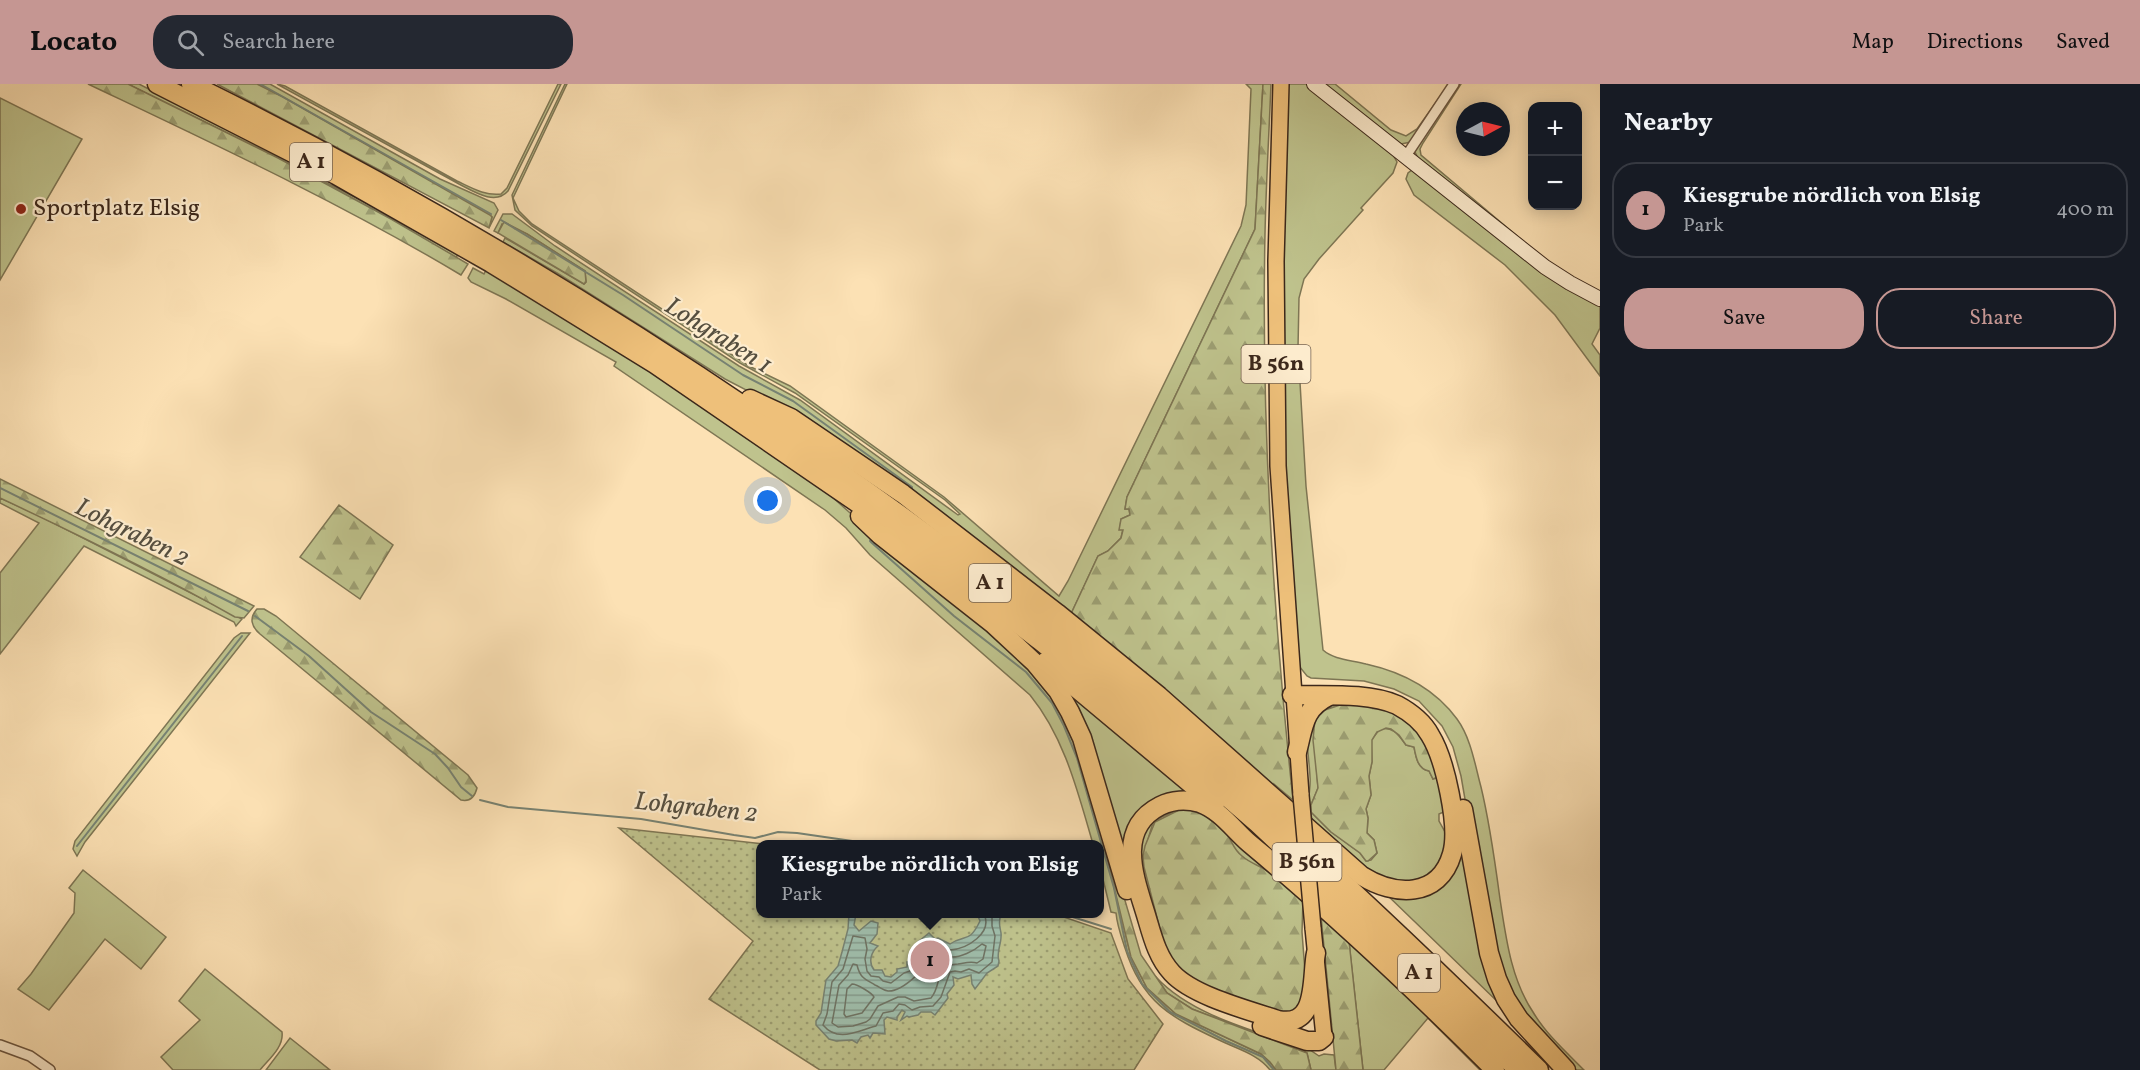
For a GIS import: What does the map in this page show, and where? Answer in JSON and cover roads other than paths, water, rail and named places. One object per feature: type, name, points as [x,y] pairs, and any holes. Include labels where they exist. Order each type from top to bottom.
[{"type":"highway","name":"A 1","points":[[157,84],[466,240]]},
{"type":"highway","name":"A 1","points":[[190,84],[344,162],[466,240],[697,373],[901,515],[1049,628],[1268,812],[1444,976],[1539,1070]]},
{"type":"highway","name":"A 1","points":[[494,256],[888,524],[951,571],[1146,727],[1257,823],[1433,987],[1518,1070]]},
{"type":"highway","points":[[697,373],[791,418],[903,494],[1057,613],[1159,696],[1362,876],[1380,886],[1394,890],[1410,891],[1432,882],[1444,871],[1451,858],[1454,825],[1446,780],[1434,742],[1418,719],[1396,705],[1367,698],[1329,696],[1292,689]]},
{"type":"highway","points":[[822,479],[880,535],[993,624],[1026,647],[1140,740],[1215,804],[1253,839],[1269,858]]},
{"type":"highway","points":[[993,624],[1044,672],[1070,712],[1082,738],[1144,945],[1152,963],[1164,980],[1184,996],[1201,1004],[1307,1041],[1319,1041],[1324,1037]]},
{"type":"highway","points":[[1292,689],[1355,685],[1378,688],[1409,699],[1423,709],[1436,724],[1446,743],[1455,770],[1489,953],[1497,979],[1519,1019],[1566,1070]]},
{"type":"highway","points":[[1297,752],[1307,714],[1316,703],[1329,696]]},
{"type":"highway","points":[[1316,953],[1312,970],[1313,992],[1308,1007],[1296,1018],[1284,1021],[1197,990],[1176,977],[1161,957],[1154,941],[1135,879],[1132,858],[1135,834],[1147,815],[1171,802],[1197,802],[1212,809],[1269,858],[1449,1024],[1495,1070]]},
{"type":"highway","points":[[1444,976],[1560,1070]]},
{"type":"main road","name":"B 56n","points":[[1281,84],[1276,261],[1278,466],[1300,795],[1324,1037]]},
{"type":"street","points":[[1314,84],[1545,267],[1570,284],[1600,299]]},
{"type":"street","points":[[1406,156],[1454,84]]},
{"type":"street","points":[[0,1045],[30,1056],[50,1070]]},
{"type":"water","points":[[849,918],[855,918],[854,925],[859,931],[871,921],[878,923],[877,934],[870,943],[878,946],[872,954],[871,964],[874,970],[882,970],[885,976],[891,977],[897,969],[907,967],[907,962],[913,961],[921,950],[918,942],[929,933],[935,939],[938,938],[950,944],[970,936],[980,921],[979,918],[1000,918],[1001,940],[998,966],[987,973],[975,989],[971,975],[958,979],[953,977],[954,985],[947,994],[948,998],[935,1015],[931,1012],[921,1012],[901,1020],[905,1012],[902,1010],[897,1020],[887,1017],[884,1020],[885,1034],[873,1033],[870,1038],[868,1035],[861,1037],[857,1043],[852,1040],[836,1041],[829,1039],[816,1025],[816,1021],[821,1013],[826,980],[838,966]]},
{"type":"waterway","name":"Lohgraben 1","points":[[260,84],[491,214]]},
{"type":"waterway","name":"Lohgraben 1","points":[[501,220],[623,295],[743,375],[793,401],[912,487],[912,490]]},
{"type":"waterway","name":"Lohgraben 2","points":[[0,488],[248,611]]},
{"type":"waterway","name":"Lohgraben 1","points":[[872,537],[870,541],[872,543],[954,616],[1026,672],[1052,703],[1077,758],[1100,840]]},
{"type":"waterway","name":"Lohgraben 2","points":[[255,616],[309,656],[371,712],[435,754],[461,787],[472,796]]},
{"type":"waterway","points":[[77,846],[242,636]]},
{"type":"waterway","name":"Lohgraben 2","points":[[480,800],[508,807],[641,819],[755,838],[778,832],[845,840]]},
{"type":"waterway","name":"Lohgraben 1","points":[[1104,853],[1127,951],[1142,984],[1170,1012],[1263,1057],[1274,1070]]},
{"type":"waterway","name":"Lohgraben 2","points":[[1076,918],[1111,929]]},
{"type":"place","name":"Sportplatz Elsig","points":[[21,209]]},
{"type":"place","name":"Kiesgrube nördlich von Elsig","points":[[930,960]]}]
